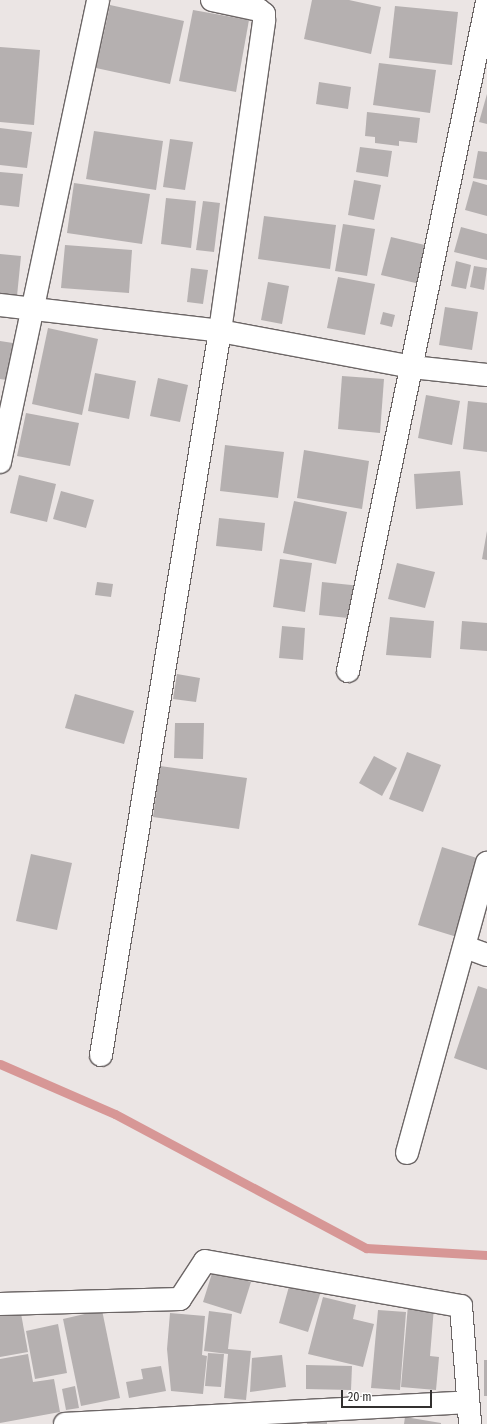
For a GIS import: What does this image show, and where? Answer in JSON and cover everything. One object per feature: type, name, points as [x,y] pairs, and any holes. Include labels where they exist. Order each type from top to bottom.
[{"type":"street","points":[[0,462],[34,308],[98,0]]},
{"type":"street","points":[[101,1055],[220,331],[264,16],[259,10],[212,0]]},
{"type":"street","points":[[348,671],[487,2]]},
{"type":"street","points":[[0,305],[220,331],[412,367],[487,375]]},
{"type":"street","points":[[407,1153],[487,863]]},
{"type":"street","points":[[465,947],[487,955]]},
{"type":"street","points":[[0,1304],[180,1299],[205,1261],[461,1306],[467,1402],[470,1424]]},
{"type":"street","points":[[65,1424],[467,1402]]},
{"type":"building","points":[[312,0],[349,0],[381,7],[371,54],[304,39]]},
{"type":"building","points":[[110,5],[184,21],[170,84],[96,68]]},
{"type":"building","points":[[395,6],[458,12],[452,65],[389,58]]},
{"type":"building","points":[[193,10],[249,20],[236,92],[179,81]]},
{"type":"building","points":[[0,47],[40,50],[34,125],[0,122]]},
{"type":"building","points":[[379,63],[436,70],[430,113],[373,105]]},
{"type":"building","points":[[319,82],[351,87],[348,109],[316,104]]},
{"type":"building","points":[[487,94],[487,124],[479,122]]},
{"type":"building","points":[[367,112],[420,118],[417,143],[399,141],[399,146],[375,143],[375,137],[365,136]]},
{"type":"building","points":[[0,128],[32,132],[27,168],[0,165]]},
{"type":"building","points":[[94,131],[163,141],[156,190],[86,179]]},
{"type":"building","points":[[170,139],[193,142],[185,190],[163,187]]},
{"type":"building","points":[[360,147],[392,151],[388,177],[356,172]]},
{"type":"building","points":[[478,151],[487,152],[487,180],[473,178]]},
{"type":"building","points":[[0,172],[23,174],[19,207],[0,205]]},
{"type":"building","points":[[354,180],[381,185],[374,220],[348,215]]},
{"type":"building","points":[[473,181],[487,185],[487,216],[465,210]]},
{"type":"building","points":[[74,183],[150,194],[142,244],[67,233]]},
{"type":"building","points":[[166,198],[196,201],[191,248],[161,244]]},
{"type":"building","points":[[203,201],[220,203],[214,252],[196,250]]},
{"type":"building","points":[[264,216],[336,225],[330,269],[258,259]]},
{"type":"building","points":[[343,224],[375,229],[367,276],[335,271]]},
{"type":"building","points":[[461,227],[487,234],[487,260],[454,252]]},
{"type":"building","points":[[391,237],[429,246],[420,284],[381,275]]},
{"type":"building","points":[[65,245],[132,250],[129,293],[61,288]]},
{"type":"building","points":[[0,254],[21,256],[17,296],[0,294]]},
{"type":"building","points":[[456,261],[471,265],[466,289],[451,286]]},
{"type":"building","points":[[474,266],[487,268],[484,290],[470,287]]},
{"type":"building","points":[[191,268],[208,270],[203,304],[187,302]]},
{"type":"building","points":[[338,277],[375,284],[365,335],[327,328]]},
{"type":"building","points":[[268,282],[289,286],[282,324],[261,320]]},
{"type":"building","points":[[445,307],[478,312],[472,350],[439,345]]},
{"type":"building","points":[[383,312],[395,315],[392,327],[380,324]]},
{"type":"building","points":[[48,328],[98,339],[82,415],[32,404]]},
{"type":"building","points":[[0,341],[26,345],[20,382],[0,379]]},
{"type":"building","points":[[95,373],[136,381],[129,419],[88,411]]},
{"type":"building","points":[[342,376],[384,379],[380,433],[338,429]]},
{"type":"building","points":[[158,378],[188,385],[180,422],[150,416]]},
{"type":"building","points":[[426,395],[460,401],[452,445],[418,438]]},
{"type":"building","points":[[468,401],[487,403],[487,452],[463,449]]},
{"type":"building","points":[[26,413],[79,423],[70,466],[17,456]]},
{"type":"building","points":[[225,445],[284,452],[278,498],[220,491]]},
{"type":"building","points":[[304,450],[369,461],[362,509],[297,498]]},
{"type":"building","points":[[460,471],[463,505],[416,509],[414,474]]},
{"type":"building","points":[[19,475],[56,484],[47,522],[10,513]]},
{"type":"building","points":[[61,491],[94,500],[86,528],[53,519]]},
{"type":"building","points":[[294,501],[347,512],[336,564],[283,553]]},
{"type":"building","points":[[219,518],[265,523],[262,551],[216,546]]},
{"type":"building","points":[[487,531],[487,560],[482,559]]},
{"type":"building","points":[[280,559],[312,563],[305,612],[273,607]]},
{"type":"building","points":[[397,563],[435,572],[425,608],[388,599]]},
{"type":"building","points":[[97,582],[113,584],[111,597],[95,595]]},
{"type":"building","points":[[322,582],[361,586],[358,619],[319,615]]},
{"type":"building","points":[[390,617],[434,621],[431,658],[386,655]]},
{"type":"building","points":[[462,621],[487,623],[487,651],[460,649]]},
{"type":"building","points":[[282,626],[305,628],[303,660],[279,658]]},
{"type":"building","points":[[177,674],[200,678],[196,702],[173,699]]},
{"type":"building","points":[[75,694],[134,711],[124,744],[65,728]]},
{"type":"building","points":[[175,723],[204,723],[203,759],[174,758]]},
{"type":"building","points":[[407,752],[441,765],[423,812],[389,799]]},
{"type":"building","points":[[374,756],[397,768],[382,796],[359,783]]},
{"type":"building","points":[[160,766],[247,778],[239,829],[153,817]]},
{"type":"building","points":[[442,847],[480,859],[457,937],[418,925]]},
{"type":"building","points":[[31,854],[72,863],[57,930],[16,921]]},
{"type":"building","points":[[478,986],[487,989],[487,1070],[454,1058]]},
{"type":"building","points":[[213,1270],[251,1282],[241,1314],[203,1302]]},
{"type":"building","points":[[291,1279],[322,1288],[308,1332],[279,1323]]},
{"type":"building","points":[[323,1297],[356,1305],[353,1319],[374,1324],[363,1367],[308,1354]]},
{"type":"building","points":[[408,1305],[434,1307],[430,1356],[439,1357],[436,1390],[401,1387]]},
{"type":"building","points":[[20,1308],[28,1352],[0,1357],[0,1312]]},
{"type":"building","points":[[102,1310],[120,1398],[81,1406],[63,1319]]},
{"type":"building","points":[[378,1310],[406,1312],[400,1390],[371,1388]]},
{"type":"building","points":[[209,1311],[232,1314],[228,1349],[251,1351],[246,1400],[224,1398],[228,1354],[204,1351]]},
{"type":"building","points":[[170,1313],[205,1316],[202,1355],[207,1356],[203,1394],[171,1391],[167,1349]]},
{"type":"building","points":[[58,1324],[67,1373],[35,1379],[26,1331]]},
{"type":"building","points":[[208,1353],[224,1354],[221,1387],[205,1386]]},
{"type":"building","points":[[28,1354],[33,1382],[54,1379],[60,1412],[0,1423],[0,1359]]},
{"type":"building","points":[[282,1355],[286,1387],[250,1392],[252,1358]]},
{"type":"building","points":[[484,1360],[487,1360],[487,1396],[484,1396]]},
{"type":"building","points":[[306,1365],[352,1366],[351,1390],[306,1389]]},
{"type":"building","points":[[161,1366],[166,1391],[129,1398],[126,1382],[143,1379],[141,1369]]},
{"type":"building","points":[[75,1386],[79,1408],[66,1410],[62,1389]]},
{"type":"building","points":[[405,1417],[441,1423],[441,1424],[404,1424]]},
{"type":"building","points":[[307,1419],[327,1419],[327,1424],[307,1424]]},
{"type":"waterway","points":[[0,1064],[115,1114],[366,1248],[487,1255]]}]
